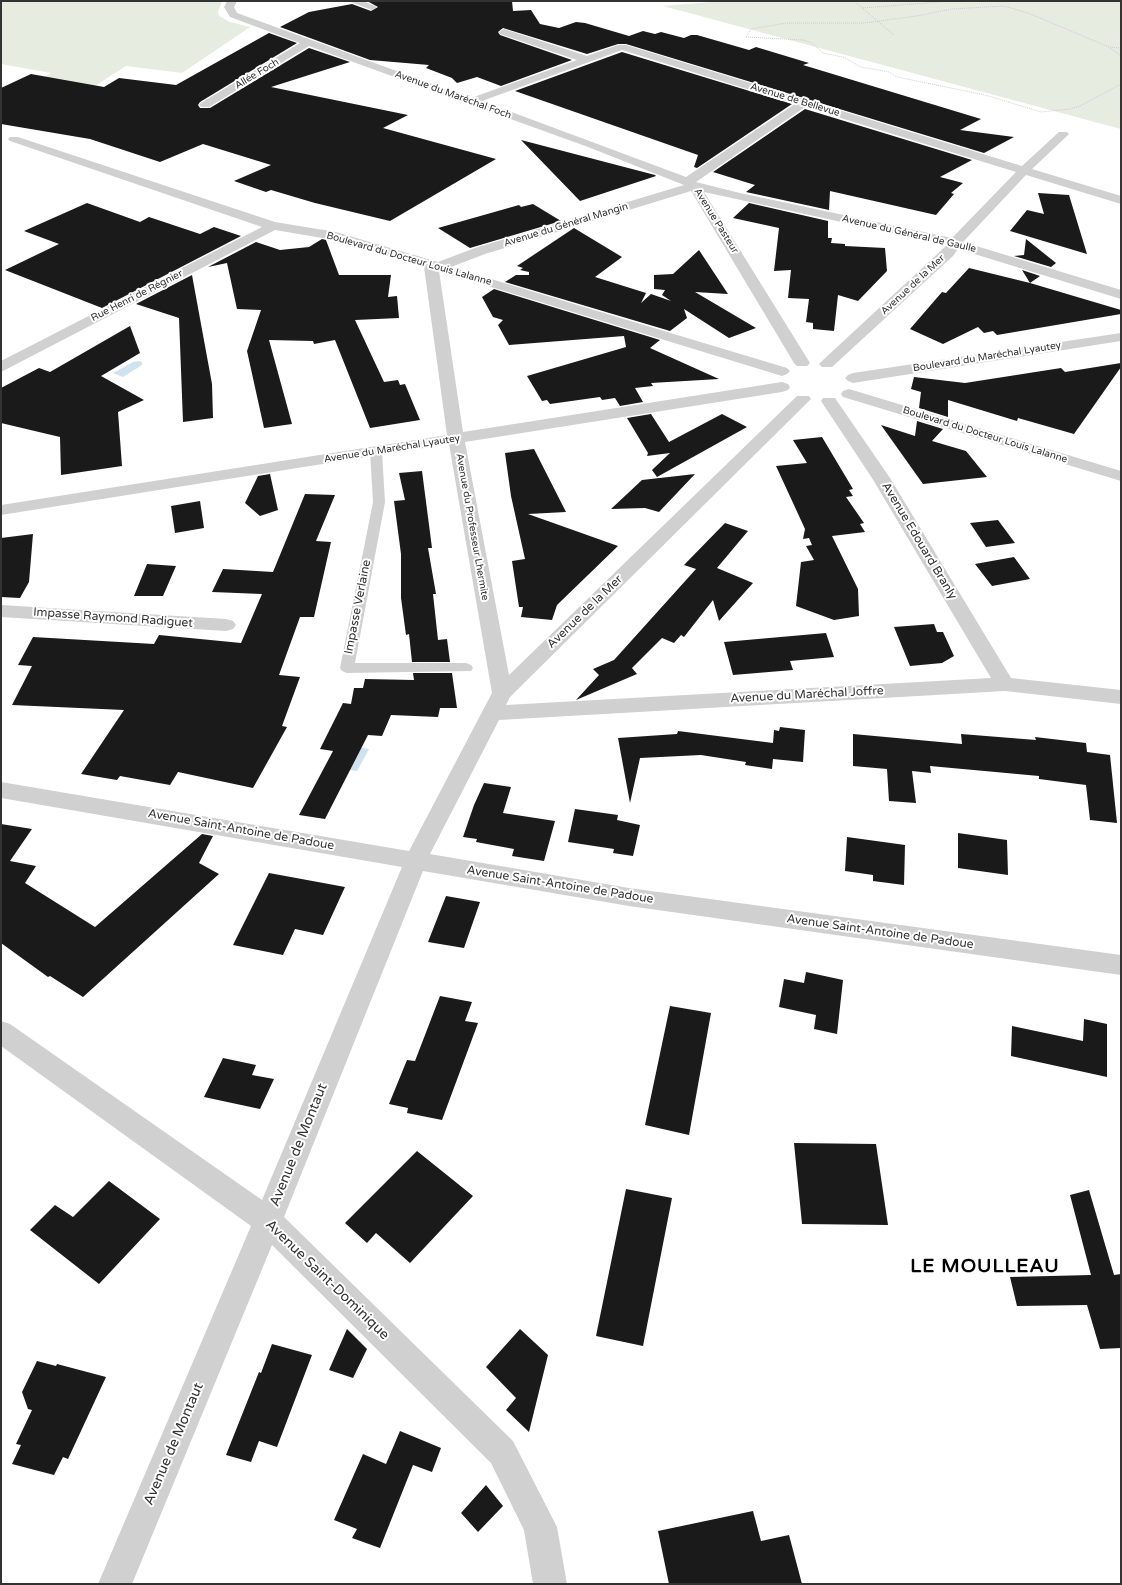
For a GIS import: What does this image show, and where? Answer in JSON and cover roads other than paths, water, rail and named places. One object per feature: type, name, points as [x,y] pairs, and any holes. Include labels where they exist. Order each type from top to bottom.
[{"type":"street","name":"Avenue du Maréchal Foch","points":[[232,1],[229,7],[233,15],[472,101],[691,184]]},
{"type":"street","points":[[353,1],[372,7]]},
{"type":"street","points":[[504,32],[586,59]]},
{"type":"street","name":"Allée Foch","points":[[205,105],[309,42]]},
{"type":"street","name":"Avenue de Bellevue","points":[[472,101],[622,46],[1121,200]]},
{"type":"street","name":"Avenue Pasteur","points":[[802,363],[773,313],[691,184],[803,103]]},
{"type":"street","name":"Avenue de la Mer","points":[[827,364],[948,253],[954,244],[1024,170],[1063,134]]},
{"type":"street","name":"Boulevard du Docteur Louis Lalanne","points":[[14,139],[273,226],[336,236],[435,266],[782,379],[787,392],[803,399]]},
{"type":"street","name":"Avenue du Général de Gaulle","points":[[691,184],[740,197],[954,244],[1121,295]]},
{"type":"street","name":"Avenue du Général Mangin","points":[[435,266],[591,218],[691,184]]},
{"type":"street","name":"Rue Henri de Régnier","points":[[1,367],[273,226]]},
{"type":"street","name":"Avenue du Professeur Lhermite","points":[[435,266],[456,438],[502,693]]},
{"type":"street","name":"Boulevard du Maréchal Lyautey","points":[[853,378],[1121,337]]},
{"type":"street","points":[[802,363],[827,364],[843,369],[853,378],[855,383],[854,389],[849,394],[829,401],[803,399]]},
{"type":"street","name":"Avenue du Maréchal Lyautey","points":[[1,510],[376,452],[782,379],[794,365],[802,363]]},
{"type":"street","name":"Boulevard du Docteur Louis Lalanne","points":[[849,394],[1121,476]]},
{"type":"street","name":"Avenue de la Mer","points":[[416,860],[502,693],[803,399]]},
{"type":"street","name":"Avenue Edouard Branly","points":[[829,401],[882,478],[1005,684]]},
{"type":"street","name":"Impasse Raymond Radiguet","points":[[1,611],[226,626]]},
{"type":"street","name":"Avenue du Maréchal Joffre","points":[[493,713],[1005,684],[1121,696]]},
{"type":"street","name":"Avenue Saint-Antoine de Padoue","points":[[1,790],[629,897],[1121,965]]},
{"type":"street","name":"Avenue de Montaut","points":[[114,1584],[268,1221],[416,860]]},
{"type":"street","name":"Avenue Saint-Dominique","points":[[1,1032],[268,1221],[502,1452],[540,1527],[550,1584]]},
{"type":"lane","name":"Impasse Verlaine","points":[[376,452],[379,502],[346,668],[466,668]]},
{"type":"water","points":[[133,362],[142,362],[142,365],[123,377],[113,373]]},
{"type":"water","points":[[353,746],[369,749],[357,771],[341,769]]},
{"type":"district","name":"LE MOULLEAU","points":[[985,1267]]}]
